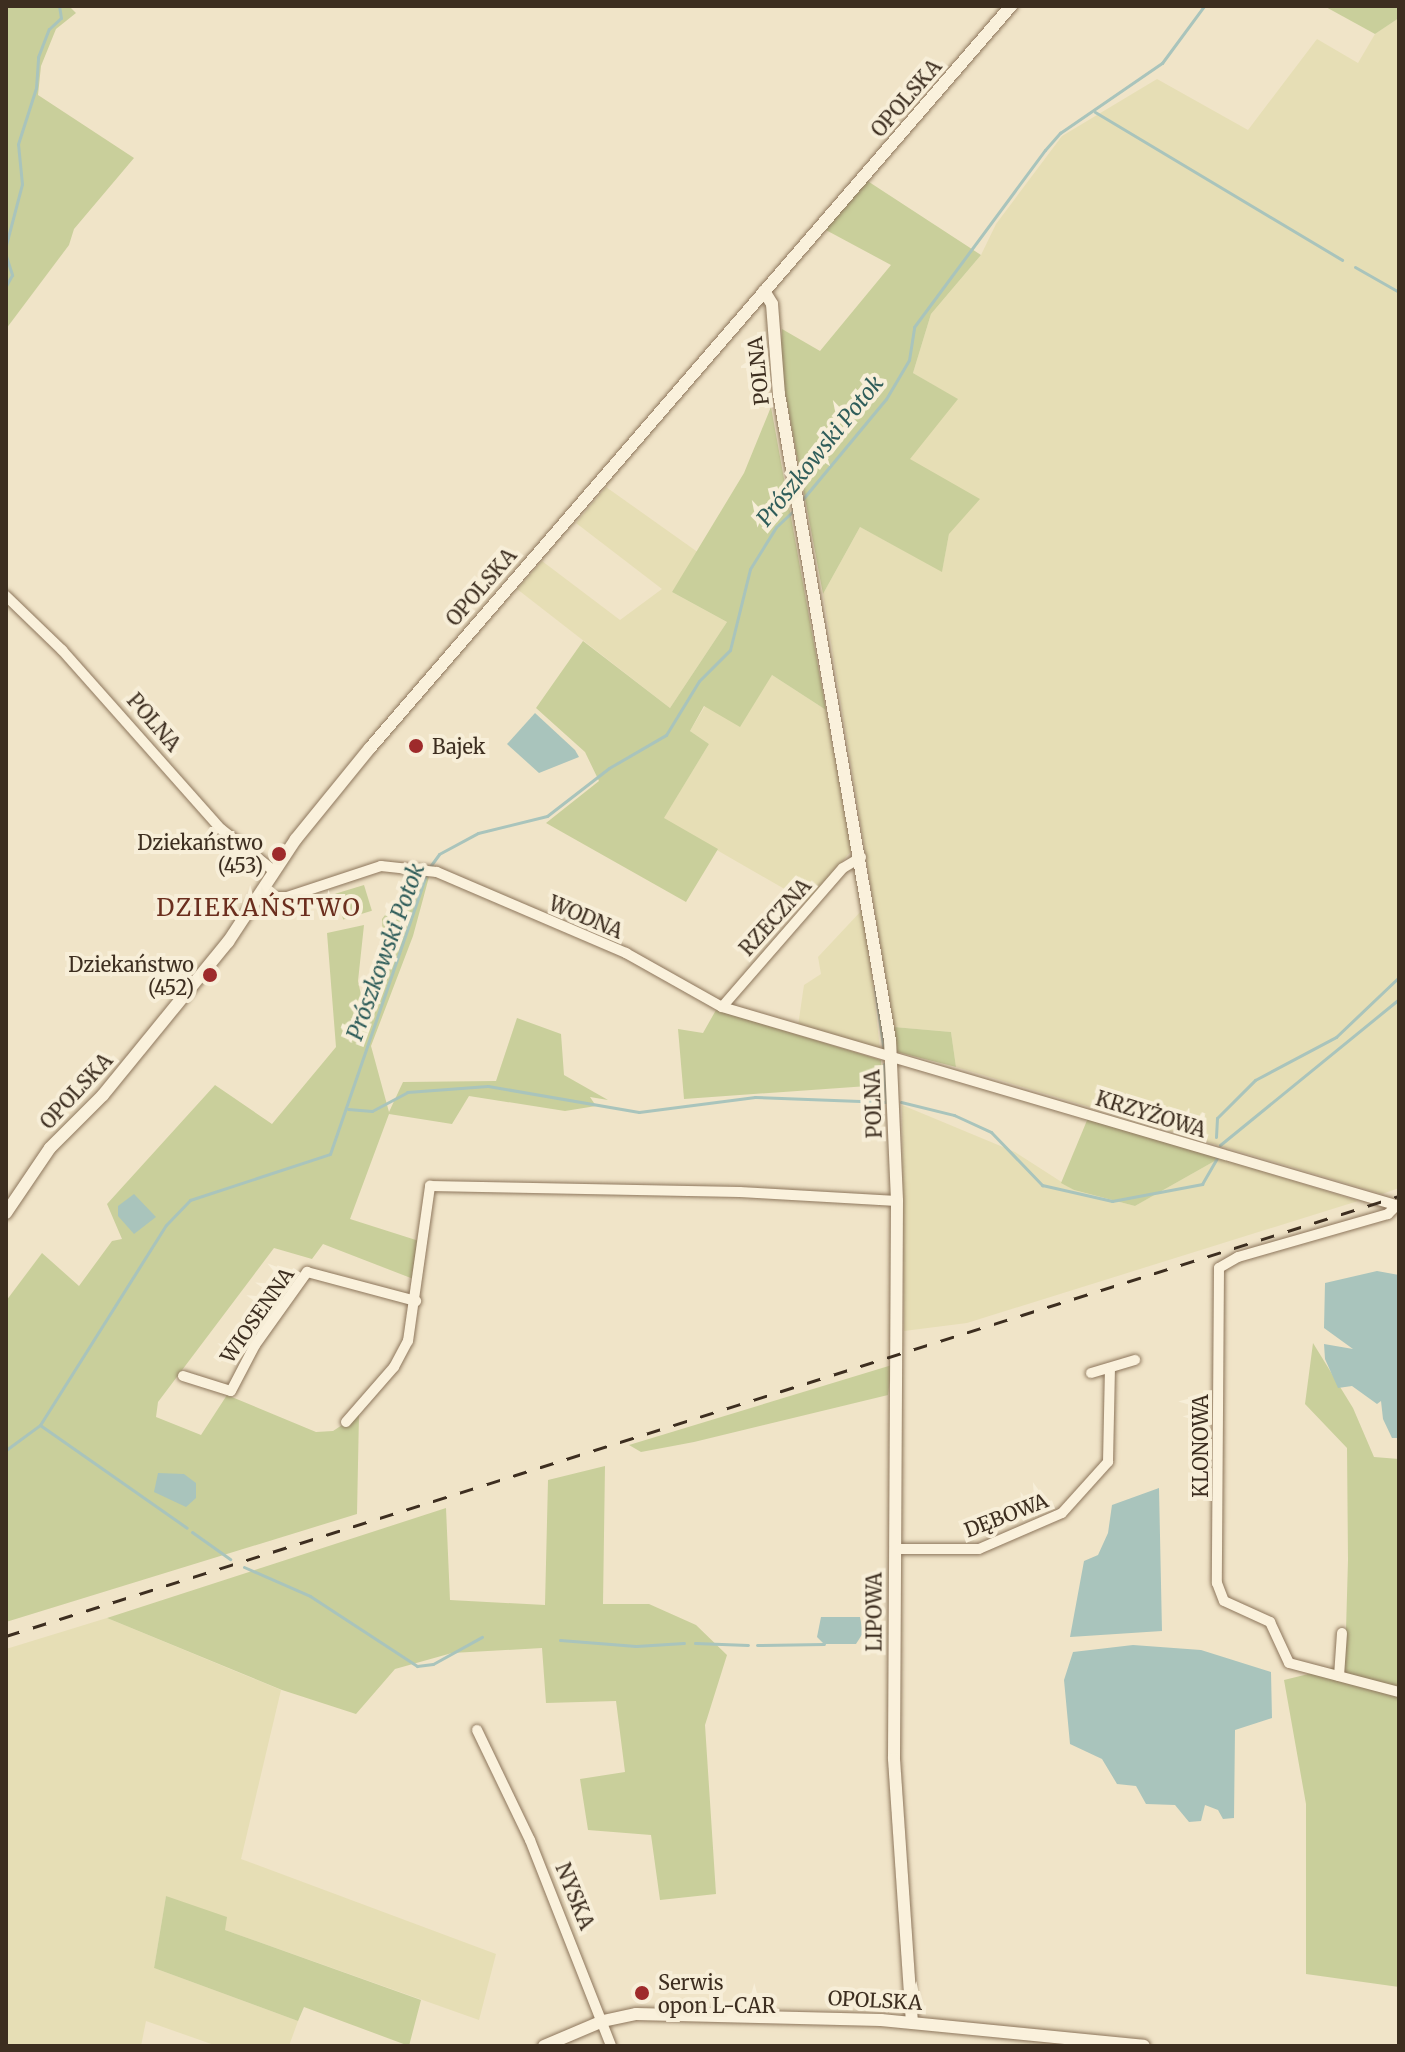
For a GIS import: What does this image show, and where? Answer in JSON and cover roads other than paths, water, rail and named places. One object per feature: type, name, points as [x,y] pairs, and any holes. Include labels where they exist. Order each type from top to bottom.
[{"type":"street","name":"OPOLSKA","points":[[6,1213],[43,1156],[103,1095],[260,897],[274,871],[399,714],[1011,6]]},
{"type":"street","name":"POLNA","points":[[764,291],[772,304],[773,354],[861,857],[892,1058],[897,1201]]},
{"type":"street","name":"POLNA","points":[[6,596],[62,650],[221,829],[274,871]]},
{"type":"street","name":"RZECZNA","points":[[722,1007],[843,868],[861,857]]},
{"type":"street","name":"WODNA","points":[[260,897],[287,897],[381,866],[420,867],[626,953],[722,1007],[892,1058]]},
{"type":"street","name":"KRZYŻOWA","points":[[892,1058],[1398,1206]]},
{"type":"street","points":[[346,1422],[403,1352],[416,1301],[430,1186],[740,1192],[897,1201]]},
{"type":"street","name":"LIPOWA","points":[[897,1201],[896,1814],[912,2022]]},
{"type":"street","name":"KLONOWA","points":[[1398,1206],[1388,1214],[1238,1257],[1219,1268],[1219,1593],[1233,1606],[1270,1622],[1283,1659],[1399,1692]]},
{"type":"street","name":"WIOSENNA","points":[[183,1376],[231,1391],[255,1345],[307,1272],[416,1301]]},
{"type":"street","points":[[1091,1373],[1135,1360]]},
{"type":"street","name":"DĘBOWA","points":[[895,1549],[979,1549],[1062,1513],[1108,1462],[1110,1368]]},
{"type":"street","points":[[1339,1676],[1342,1633]]},
{"type":"street","name":"NYSKA","points":[[477,1730],[530,1840],[611,2046]]},
{"type":"street","name":"OPOLSKA","points":[[603,2021],[636,2014],[912,2022],[1144,2046]]},
{"type":"street","points":[[544,2046],[603,2021]]},
{"type":"water","points":[[535,713],[579,757],[539,773],[507,744]]},
{"type":"water","points":[[134,1194],[156,1217],[134,1234],[118,1216],[118,1206]]},
{"type":"water","points":[[1377,1271],[1399,1275],[1399,1438],[1392,1438],[1383,1419],[1381,1401],[1377,1404],[1352,1386],[1338,1388],[1325,1359],[1324,1344],[1353,1349],[1324,1328],[1325,1283]]},
{"type":"water","points":[[158,1473],[184,1474],[196,1483],[196,1498],[186,1507],[154,1492]]},
{"type":"water","points":[[1159,1488],[1162,1631],[1070,1637],[1084,1561],[1098,1555],[1108,1533],[1112,1505]]},
{"type":"water","points":[[821,1617],[860,1617],[863,1633],[856,1644],[824,1644],[817,1637]]},
{"type":"water","points":[[1133,1645],[1201,1650],[1271,1672],[1272,1718],[1235,1730],[1234,1818],[1223,1819],[1218,1810],[1205,1805],[1201,1821],[1189,1822],[1175,1805],[1146,1804],[1136,1786],[1117,1784],[1102,1759],[1070,1744],[1064,1680],[1073,1652]]},
{"type":"waterway","points":[[6,245],[22,184],[18,144],[36,88],[38,57],[49,29],[61,18],[59,6]]},
{"type":"waterway","name":"Prószkowski Potok","points":[[802,500],[886,399],[909,360],[914,327],[1045,150],[1060,133],[1162,63],[1204,6]]},
{"type":"waterway","points":[[1095,112],[1342,260]]},
{"type":"waterway","points":[[6,256],[12,275],[6,286]]},
{"type":"waterway","points":[[1355,267],[1399,292]]},
{"type":"waterway","name":"Prószkowski Potok","points":[[429,868],[439,854],[478,833],[547,816],[609,768],[666,735],[699,681],[730,650],[750,569],[776,527],[795,509]]},
{"type":"waterway","name":"Prószkowski Potok","points":[[6,1450],[40,1425],[166,1225],[190,1200],[330,1154],[426,875]]},
{"type":"waterway","points":[[1216,1137],[1217,1118],[1255,1080],[1336,1037],[1399,977]]},
{"type":"waterway","points":[[875,988],[884,1052]]},
{"type":"waterway","points":[[1220,1145],[1399,999]]},
{"type":"waterway","points":[[348,1109],[372,1111],[407,1092],[488,1086],[639,1112],[755,1097],[886,1102],[884,1064]]},
{"type":"waterway","points":[[901,1102],[954,1115],[991,1132],[1042,1185],[1112,1201],[1202,1184],[1217,1158]]},
{"type":"waterway","points":[[40,1425],[187,1528]]},
{"type":"waterway","points":[[192,1532],[230,1559]]},
{"type":"waterway","points":[[244,1567],[310,1596],[417,1666],[433,1664],[482,1637]]},
{"type":"waterway","points":[[560,1640],[636,1646],[684,1643]]},
{"type":"waterway","points":[[695,1643],[748,1645]]},
{"type":"waterway","points":[[757,1645],[824,1644]]},
{"type":"railway","points":[[6,1636],[1399,1196]]},
{"type":"place","name":"Bajek","points":[[416,746]]},
{"type":"place","name":"Dziekaństwo (453)","points":[[279,854]]},
{"type":"place","name":"Dziekaństwo (452)","points":[[210,975]]},
{"type":"place","name":"Serwis opon L-CAR","points":[[642,1993]]},
{"type":"district","name":"DZIEKAŃSTWO","points":[[259,908]]}]
